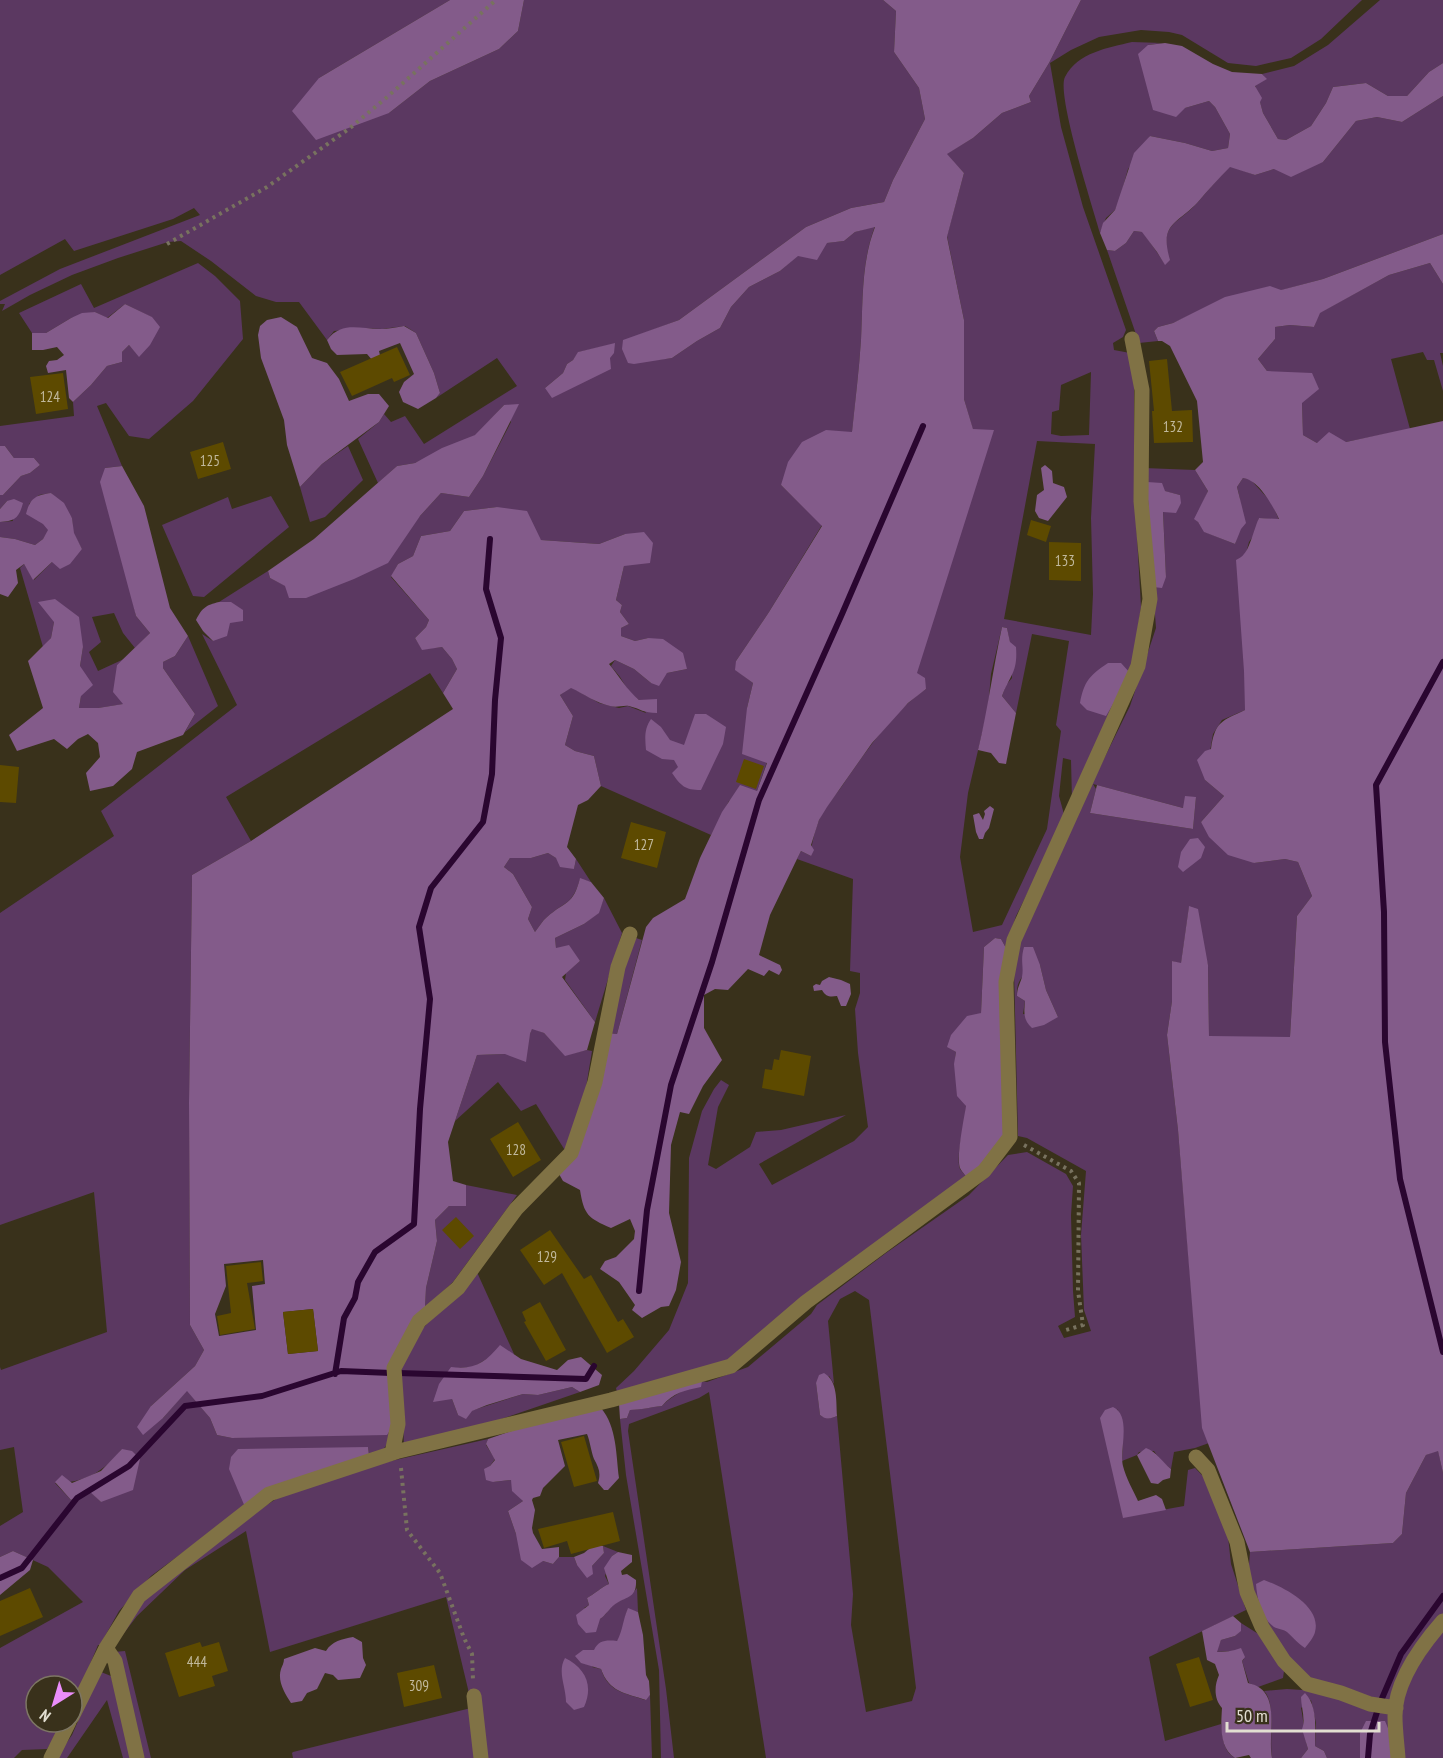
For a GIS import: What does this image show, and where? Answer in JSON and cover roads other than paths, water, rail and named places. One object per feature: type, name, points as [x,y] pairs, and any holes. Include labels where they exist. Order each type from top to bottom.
[{"type":"street","points":[[84,1693],[106,1648],[139,1596],[269,1494],[395,1452],[610,1400],[731,1366],[806,1302],[984,1171],[1010,1137],[1006,982],[1014,940],[1138,666],[1150,599],[1141,501],[1142,390],[1131,339]]},
{"type":"street","points":[[395,1452],[398,1424],[394,1368],[419,1322],[458,1288],[516,1209],[571,1153],[595,1082],[618,967],[630,934]]},
{"type":"street","points":[[1196,1457],[1208,1470],[1237,1542],[1247,1592],[1254,1609],[1262,1627],[1284,1661],[1307,1684],[1370,1704],[1396,1708]]},
{"type":"street","points":[[1398,1758],[1395,1714],[1398,1694],[1409,1669],[1426,1641],[1443,1621]]},
{"type":"street","points":[[106,1648],[115,1661],[137,1758]]},
{"type":"street","points":[[474,1696],[481,1758]]},
{"type":"street","points":[[51,1758],[63,1734]]},
{"type":"waterway","points":[[639,1291],[647,1210],[671,1085],[712,962],[759,800],[923,426]]},
{"type":"waterway","points":[[335,1374],[344,1318],[355,1298],[358,1282],[375,1252],[414,1224],[420,1109],[430,999],[419,927],[431,888],[483,822],[492,774],[495,700],[501,638],[486,589],[490,539]]},
{"type":"waterway","points":[[1443,662],[1376,785],[1384,912],[1385,1042],[1400,1179],[1443,1352]]},
{"type":"waterway","points":[[398,1373],[586,1379],[594,1366]]},
{"type":"waterway","points":[[0,1578],[22,1568],[77,1498],[129,1466],[185,1406],[262,1396],[341,1371],[391,1373]]},
{"type":"waterway","points":[[1380,1703],[1401,1654],[1443,1596]]},
{"type":"waterway","points":[[1368,1758],[1370,1734],[1377,1712]]}]
